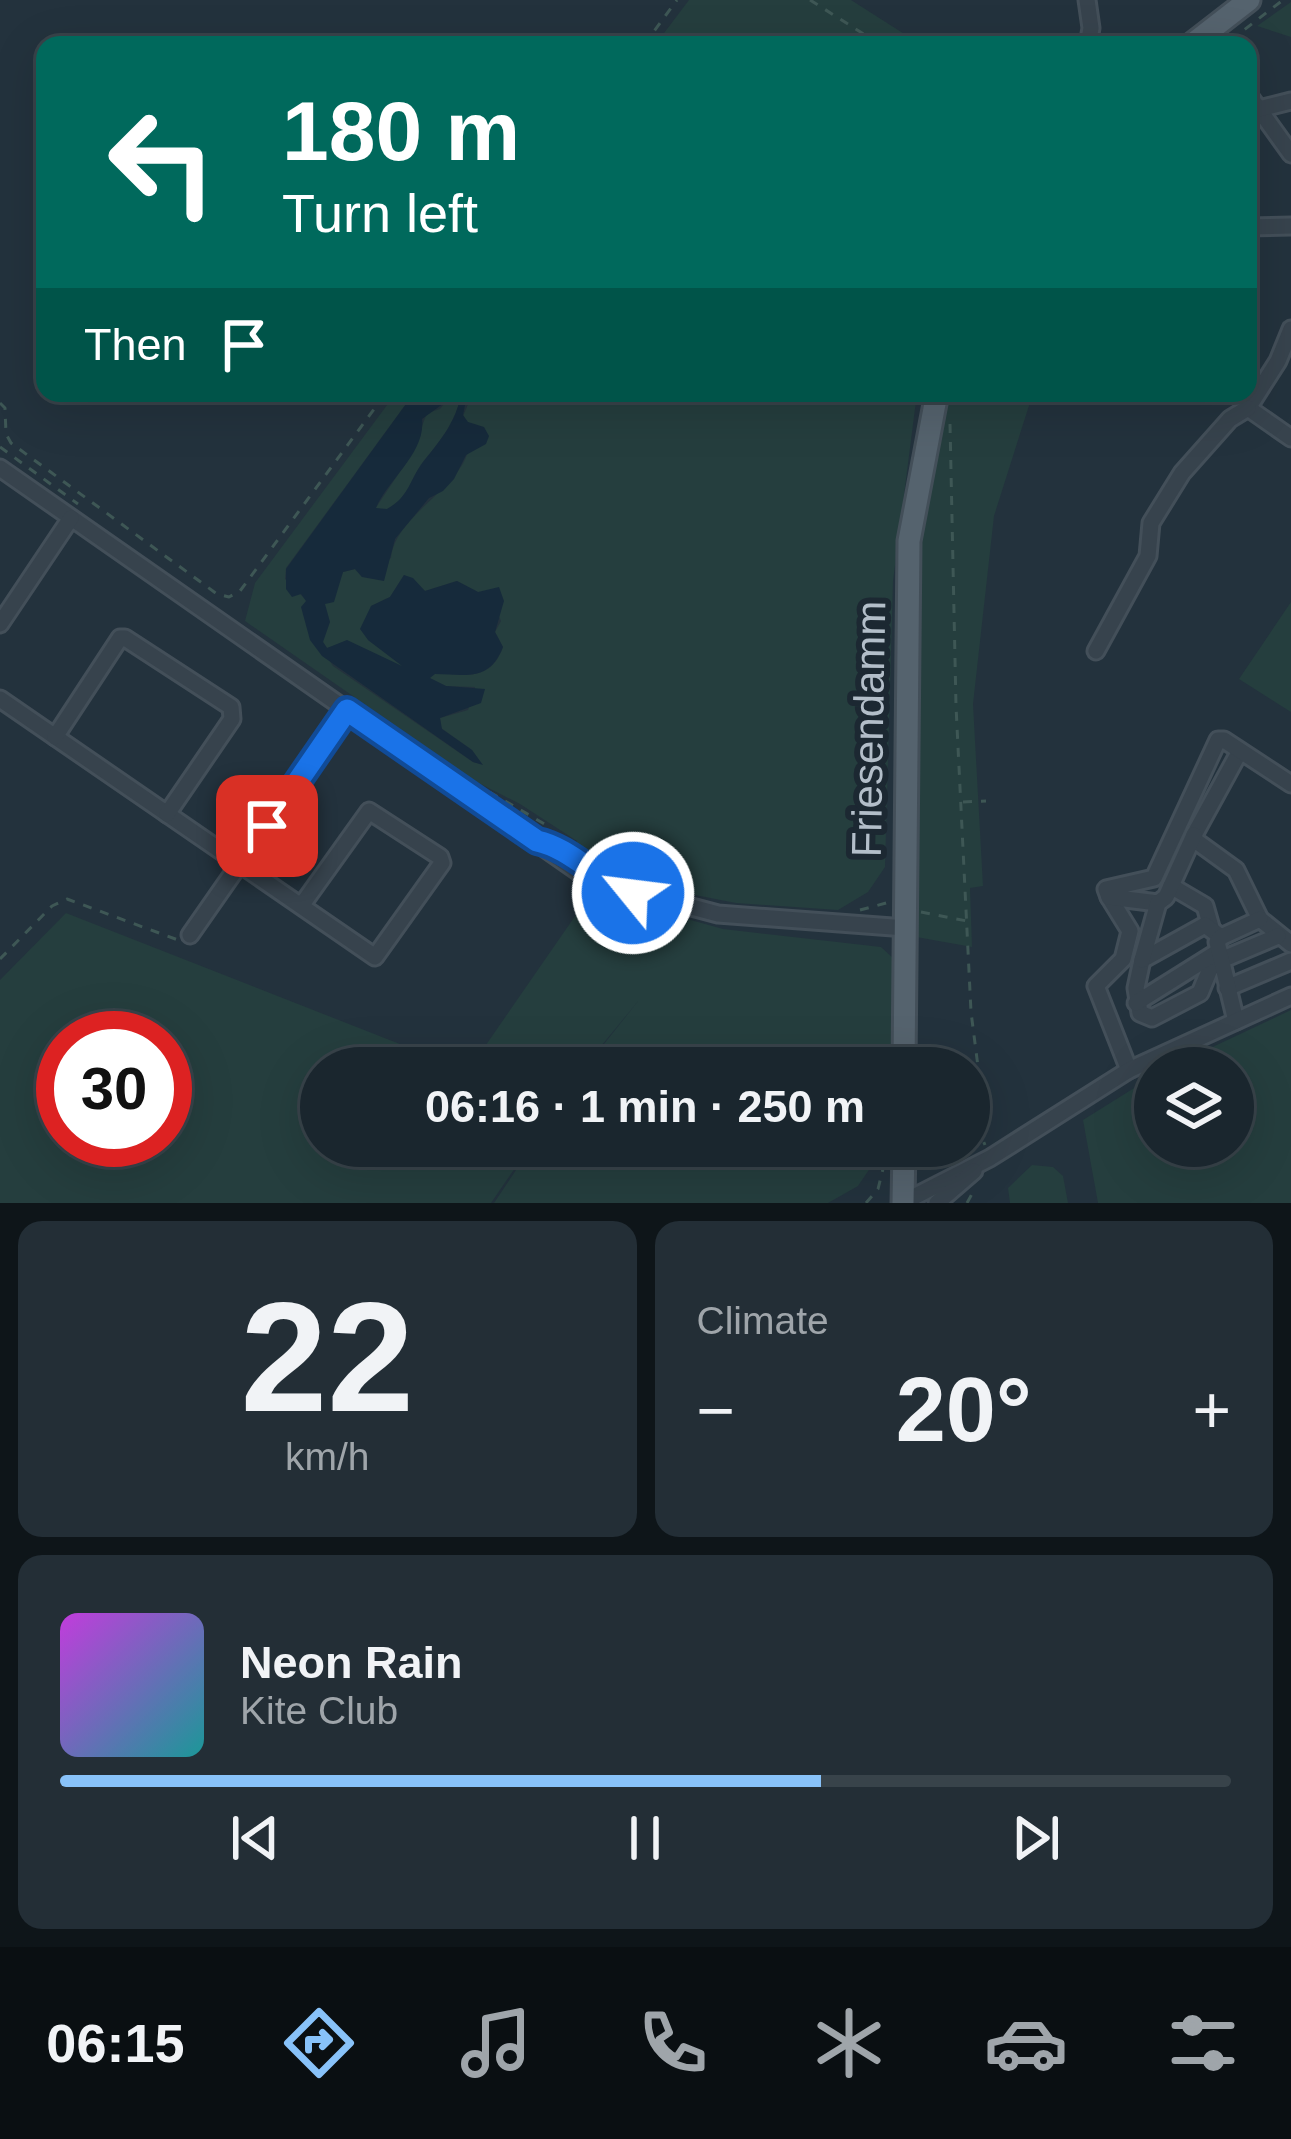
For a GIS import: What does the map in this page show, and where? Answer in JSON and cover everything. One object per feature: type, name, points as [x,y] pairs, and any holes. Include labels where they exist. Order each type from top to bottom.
[{"type":"main road","points":[[1208,36],[1249,0]]},
{"type":"main road","name":"Friesendamm","points":[[904,1047],[909,541],[935,402]]},
{"type":"main road","points":[[903,1203],[904,1167]]},
{"type":"street","points":[[1087,0],[1090,36]]},
{"type":"street","points":[[1259,109],[1291,101]]},
{"type":"street","points":[[1257,106],[1291,154]]},
{"type":"street","points":[[1257,227],[1291,226]]},
{"type":"street","points":[[1257,394],[1291,329]]},
{"type":"street","points":[[1096,651],[1148,556],[1151,523],[1182,473],[1230,419],[1252,402]]},
{"type":"street","points":[[1248,408],[1291,439]]},
{"type":"street","points":[[0,468],[542,844],[549,843],[607,883],[718,914],[906,918]]},
{"type":"street","points":[[0,624],[71,518]]},
{"type":"street","points":[[55,737],[121,638],[231,707],[232,719],[167,814]]},
{"type":"street","points":[[0,699],[375,957],[442,863],[440,857],[369,812],[301,906]]},
{"type":"street","points":[[190,935],[347,710]]},
{"type":"street","points":[[1129,1070],[1096,986],[1124,959],[1130,931],[1109,897],[1108,886],[1154,878],[1218,740],[1291,784]]},
{"type":"street","points":[[1218,944],[1200,993],[1146,1018],[1136,1003],[1158,903],[1240,751]]},
{"type":"street","points":[[1194,835],[1236,870],[1260,919],[1285,940]]},
{"type":"street","points":[[1171,886],[1205,906],[1236,1021]]},
{"type":"street","points":[[1109,897],[1158,903]]},
{"type":"street","points":[[1136,1003],[1260,919]]},
{"type":"street","points":[[1142,960],[1205,925],[1218,944]]},
{"type":"street","points":[[1218,944],[1285,940]]},
{"type":"street","points":[[1227,988],[1291,961]]},
{"type":"street","points":[[990,1158],[1129,1070],[1291,995]]},
{"type":"street","points":[[903,1203],[973,1167]]},
{"type":"street","points":[[937,1203],[979,1167]]},
{"type":"path","points":[[651,36],[677,0]]},
{"type":"path","points":[[810,0],[867,36]]},
{"type":"path","points":[[1240,36],[1283,0]]},
{"type":"path","points":[[0,403],[5,408],[10,443],[217,594],[229,597],[240,591],[379,402]]},
{"type":"path","points":[[950,418],[961,802],[975,1047]]},
{"type":"path","points":[[961,802],[986,801]]},
{"type":"path","points":[[560,845],[601,867],[641,880]]},
{"type":"path","points":[[0,959],[52,906],[67,899],[175,940],[190,935]]},
{"type":"path","points":[[858,910],[886,900],[906,918],[967,921]]},
{"type":"green space","points":[[689,0],[851,0],[907,36],[662,36]]},
{"type":"green space","points":[[1291,2],[1291,37],[1257,26]]},
{"type":"green space","points":[[389,402],[407,402],[286,568],[285,579],[307,601],[310,629],[333,666],[481,764],[472,750],[441,728],[440,718],[468,710],[475,687],[446,686],[429,678],[434,673],[475,674],[498,658],[503,647],[495,632],[501,621],[488,592],[457,581],[425,591],[404,575],[390,597],[371,606],[368,640],[407,668],[335,646],[327,648],[323,642],[324,604],[343,572],[355,569],[362,577],[391,558],[409,522],[456,474],[470,437],[463,416],[469,402],[916,402],[893,581],[885,867],[868,892],[838,910],[736,903],[649,886],[645,878],[600,864],[574,846],[577,841],[475,781],[245,621],[255,583]]},
{"type":"green space","points":[[446,402],[459,402],[452,422],[404,494],[387,509],[375,509],[411,455],[427,413]]},
{"type":"green space","points":[[941,402],[1030,402],[994,516],[973,704],[983,886],[970,888],[972,947],[911,936],[914,542]]},
{"type":"green space","points":[[1291,602],[1291,712],[1239,679]]},
{"type":"green space","points":[[601,895],[723,929],[881,947],[894,959],[891,1047],[602,1047],[639,1000],[600,1047],[485,1047],[589,896]]},
{"type":"green space","points":[[66,913],[407,1047],[300,1047],[300,1167],[516,1167],[491,1203],[0,1203],[0,980]]},
{"type":"green space","points":[[1291,1010],[1291,1203],[1098,1203],[1083,1120],[1134,1088],[1134,1167],[1254,1167],[1254,1047],[1213,1047]]},
{"type":"green space","points":[[1032,1165],[1053,1167],[1063,1176],[1068,1203],[1010,1203],[1008,1188]]},
{"type":"green space","points":[[518,1167],[871,1167],[858,1186],[828,1203],[494,1203]]},
{"type":"water","points":[[407,402],[446,402],[422,419],[412,455],[376,508],[387,509],[404,494],[452,422],[459,402],[472,402],[465,405],[463,415],[484,427],[489,436],[486,444],[466,455],[454,479],[429,498],[395,539],[384,581],[362,577],[355,569],[343,572],[334,602],[325,604],[330,622],[323,642],[327,648],[347,640],[402,666],[360,629],[371,606],[390,597],[404,575],[425,591],[457,581],[478,592],[499,587],[504,601],[495,632],[503,647],[491,666],[475,674],[430,678],[446,686],[485,689],[481,703],[440,718],[442,729],[472,750],[483,765],[322,656],[310,640],[301,607],[306,601],[301,594],[292,597],[286,589],[286,569]]},
{"type":"route","points":[[267,826],[347,710],[537,841],[549,843],[607,883],[633,893]]}]
